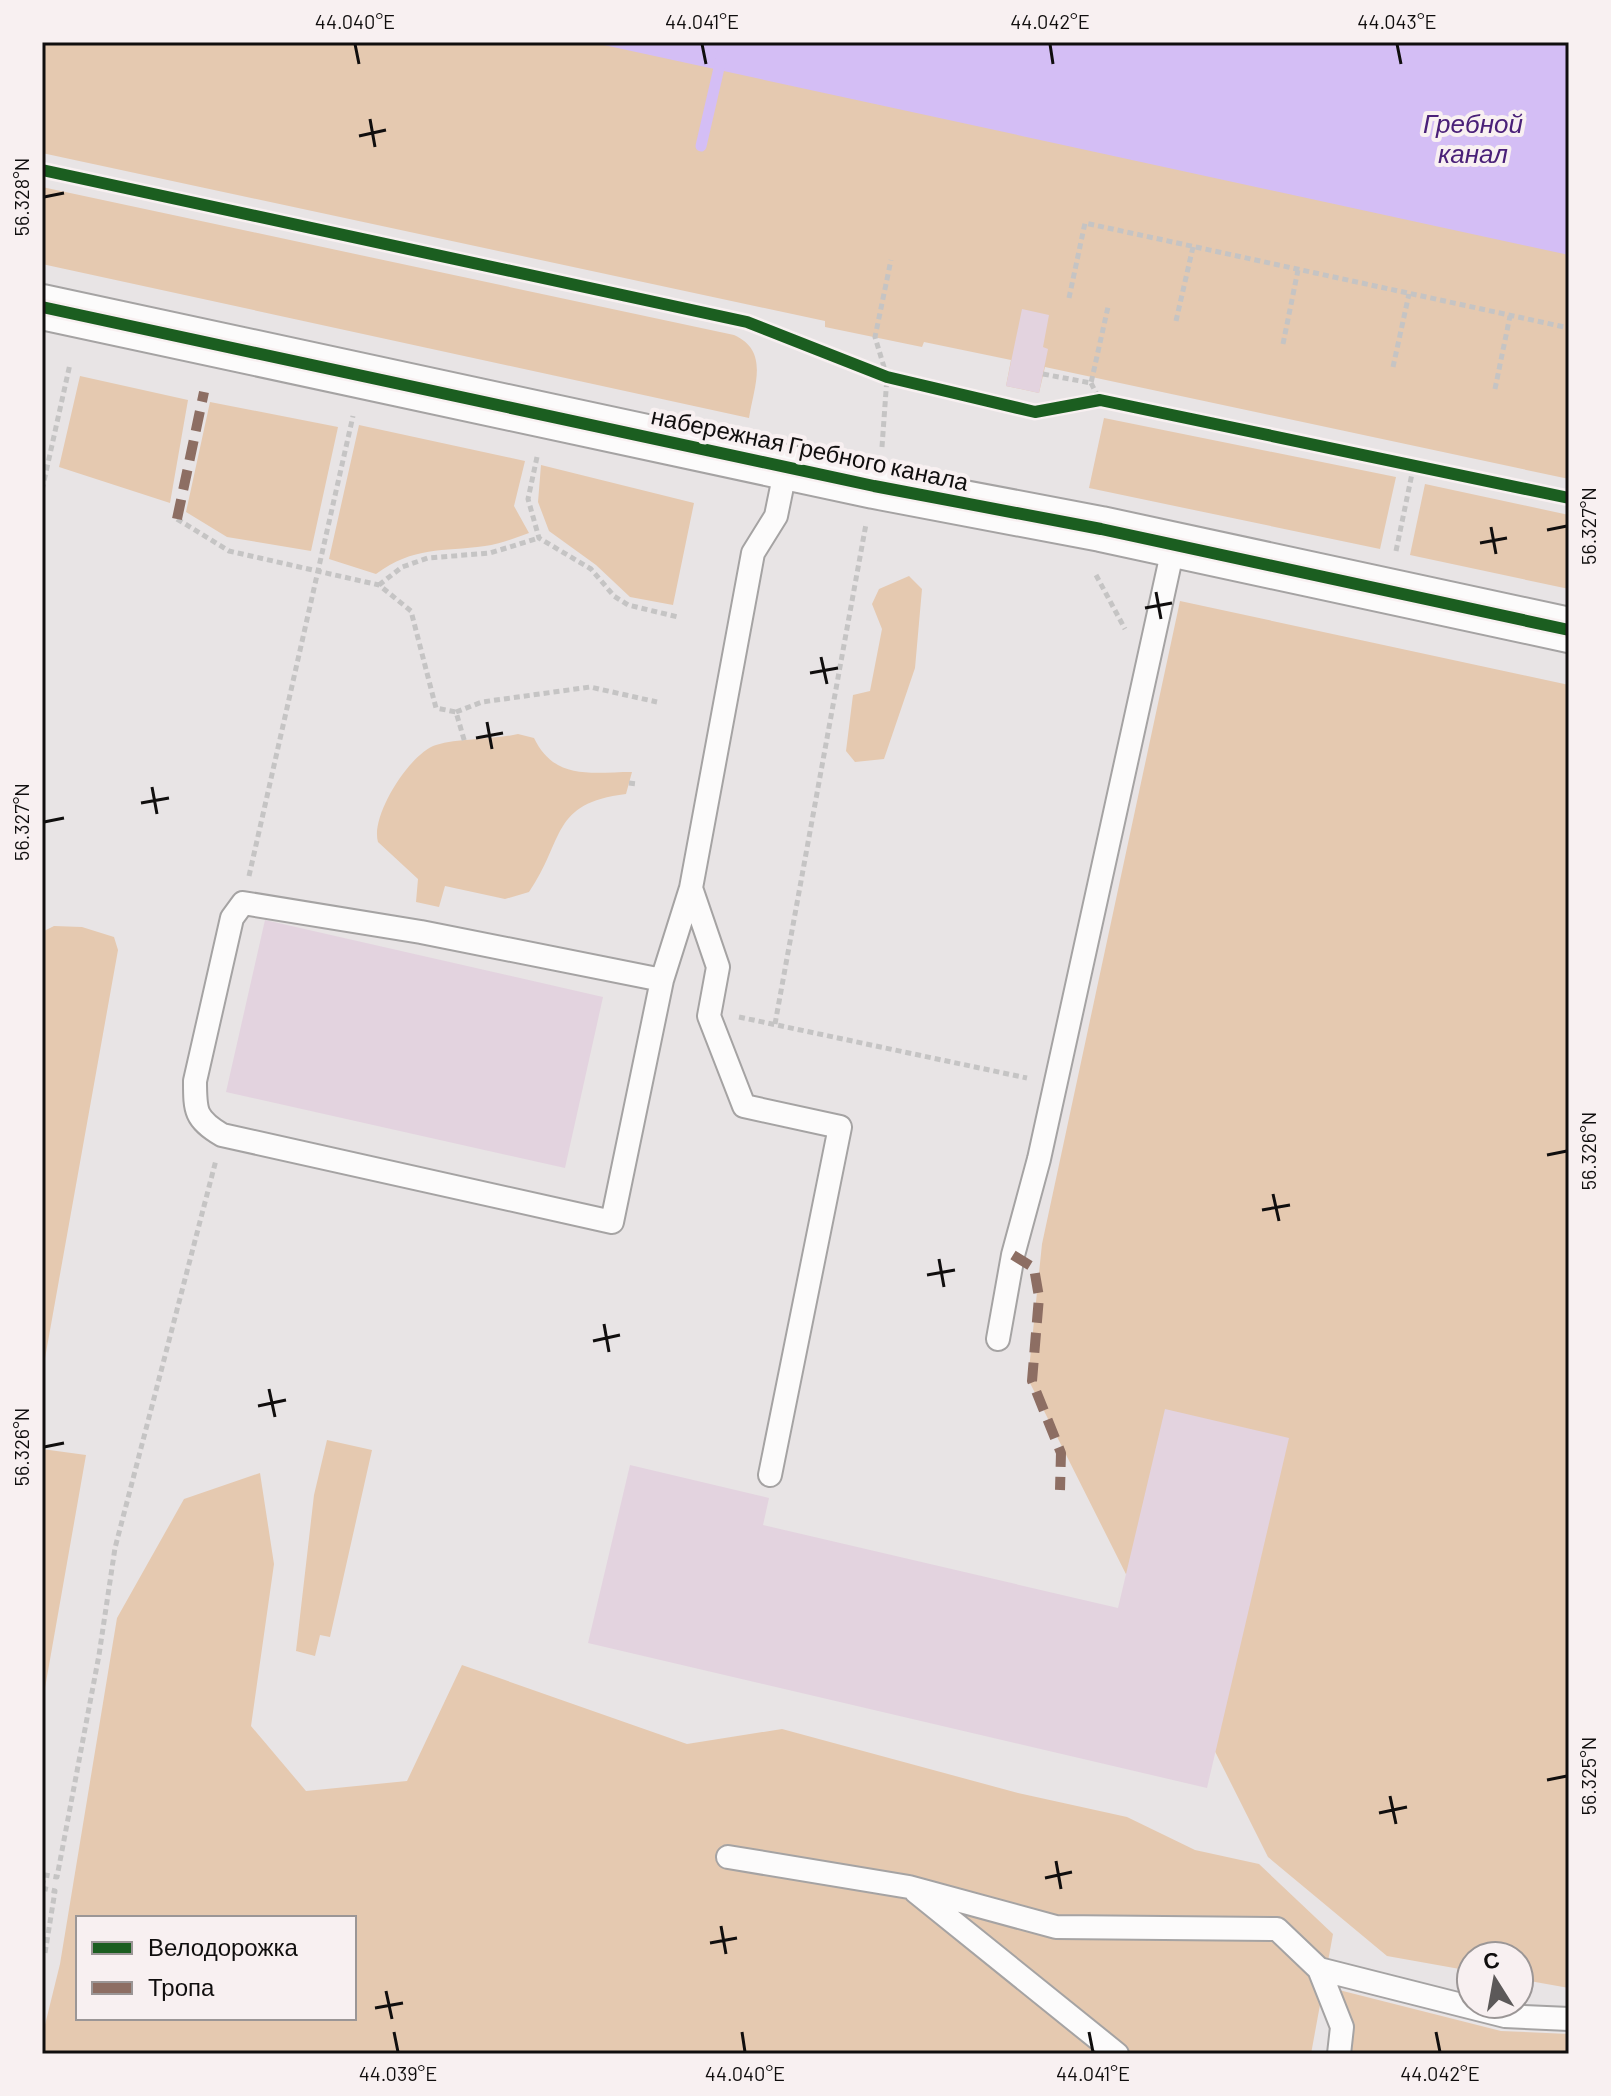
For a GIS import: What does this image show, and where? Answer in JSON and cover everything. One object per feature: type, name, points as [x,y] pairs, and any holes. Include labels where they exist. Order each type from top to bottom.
[{"type":"street","name":"набережная Гребного канала","points":[[42,307],[786,467],[1174,544],[1569,630]]},
{"type":"lane","points":[[662,980],[421,932],[243,903],[232,918],[195,1081],[195,1107],[203,1124],[222,1135],[612,1222],[662,980],[691,888],[753,553],[776,516],[786,467]]},
{"type":"lane","points":[[998,1339],[1013,1255],[1039,1159],[1174,544]]},
{"type":"lane","points":[[691,888],[718,967],[709,1016],[744,1106],[840,1127],[770,1475]]},
{"type":"lane","points":[[728,1857],[909,1887],[1056,1927],[1277,1929],[1319,1969],[1355,2054]]},
{"type":"lane","points":[[909,1887],[1117,2054]]},
{"type":"lane","points":[[1319,1969],[1505,2016],[1569,2019]]},
{"type":"lane","points":[[1339,2054],[1342,2027]]},
{"type":"path","points":[[1069,298],[1085,223],[1569,328]]},
{"type":"path","points":[[1176,321],[1193,247]]},
{"type":"path","points":[[882,447],[887,377],[875,337],[891,260]]},
{"type":"path","points":[[1283,344],[1298,270]]},
{"type":"path","points":[[1393,367],[1409,294]]},
{"type":"path","points":[[1108,307],[1091,383],[1094,401],[1115,403]]},
{"type":"path","points":[[1495,389],[1511,316]]},
{"type":"path","points":[[42,490],[70,364]]},
{"type":"path","points":[[873,371],[902,380]]},
{"type":"path","points":[[1043,374],[1091,383]]},
{"type":"path","points":[[243,903],[353,416]]},
{"type":"path","points":[[537,457],[528,499],[539,538],[591,569],[614,596],[628,605],[678,617]]},
{"type":"path","points":[[1399,461],[1429,467]]},
{"type":"path","points":[[1396,552],[1414,464]]},
{"type":"path","points":[[177,519],[229,551],[379,585],[411,611],[436,708],[456,712],[482,702],[590,687],[657,702]]},
{"type":"path","points":[[775,1024],[866,532]]},
{"type":"path","points":[[379,585],[402,567],[428,558],[490,553],[539,538]]},
{"type":"path","points":[[456,712],[465,743]]},
{"type":"path","points":[[629,783],[638,784]]},
{"type":"path","points":[[710,1010],[1039,1081]]},
{"type":"path","points":[[42,1953],[45,1953],[55,1891],[42,1887],[45,1875],[57,1877],[99,1655],[115,1548],[222,1135]]},
{"type":"shaded area","name":"Гребной канал","points":[[42,42],[1569,42],[1569,479],[1045,367],[1039,393],[1006,386],[1011,360],[924,342],[922,347],[825,327],[825,321],[42,153]]},
{"type":"shaded area","points":[[42,187],[734,335],[745,342],[756,360],[756,382],[749,418],[42,264]]},
{"type":"shaded area","points":[[80,376],[188,400],[170,503],[59,467]]},
{"type":"shaded area","points":[[210,402],[338,427],[311,551],[227,537],[186,512]]},
{"type":"shaded area","points":[[1104,418],[1396,477],[1380,549],[1089,488]]},
{"type":"shaded area","points":[[359,425],[525,461],[514,506],[529,533],[491,545],[416,554],[376,574],[329,559]]},
{"type":"shaded area","points":[[541,465],[694,503],[673,605],[630,597],[596,565],[549,531],[538,502]]},
{"type":"shaded area","points":[[1425,484],[1569,515],[1569,589],[1410,555]]},
{"type":"shaded area","points":[[909,576],[922,589],[915,668],[884,759],[855,762],[846,751],[853,695],[870,691],[882,629],[872,604],[879,589]]},
{"type":"shaded area","points":[[1180,601],[1569,685],[1569,1988],[1535,1982],[1535,1940],[1455,1940],[1455,1968],[1387,1956],[1268,1857],[1028,1379],[1042,1244]]},
{"type":"shaded area","points":[[518,734],[534,738],[543,752],[563,768],[589,773],[632,772],[626,794],[601,799],[571,815],[529,892],[505,899],[445,886],[439,907],[416,902],[418,879],[378,842],[380,817],[394,787],[415,760],[436,745]]},
{"type":"shaded area","points":[[54,926],[82,927],[114,937],[118,950],[42,1375],[42,932]]},
{"type":"shaded area","points":[[327,1440],[372,1450],[330,1637],[320,1635],[315,1656],[296,1651],[314,1495]]},
{"type":"shaded area","points":[[42,1449],[86,1455],[42,1705]]},
{"type":"shaded area","points":[[260,1473],[274,1564],[251,1726],[306,1791],[407,1781],[462,1665],[687,1744],[782,1729],[1018,1793],[1127,1817],[1195,1850],[1259,1864],[1333,1934],[1311,2054],[42,2054],[42,2037],[60,1964],[117,1618],[184,1499]]},
{"type":"shaded area","points":[[1331,1988],[1501,2031],[1569,2034],[1569,2054],[1333,2054]]},
{"type":"water","name":"Гребной канал","points":[[590,42],[1569,42],[1569,255]]},
{"type":"building","points":[[1022,309],[1049,315],[1043,347],[1048,349],[1039,393],[1006,386]]},
{"type":"building","points":[[265,920],[603,997],[565,1168],[226,1092]]},
{"type":"building","points":[[1165,1409],[1289,1438],[1207,1788],[588,1643],[630,1465],[769,1498],[763,1525],[1118,1608]]},
{"type":"waterway","points":[[701,146],[725,42]]},
{"type":"marked path","points":[[177,519],[204,392]]},
{"type":"marked path","points":[[1013,1255],[1034,1268],[1039,1297],[1032,1381],[1061,1453],[1060,1490]]},
{"type":"cycle path","points":[[42,170],[747,322],[887,377],[1035,412],[1100,400],[1569,498]]},
{"type":"cycle path","points":[[42,307],[874,486],[1101,529],[1569,630]]}]
